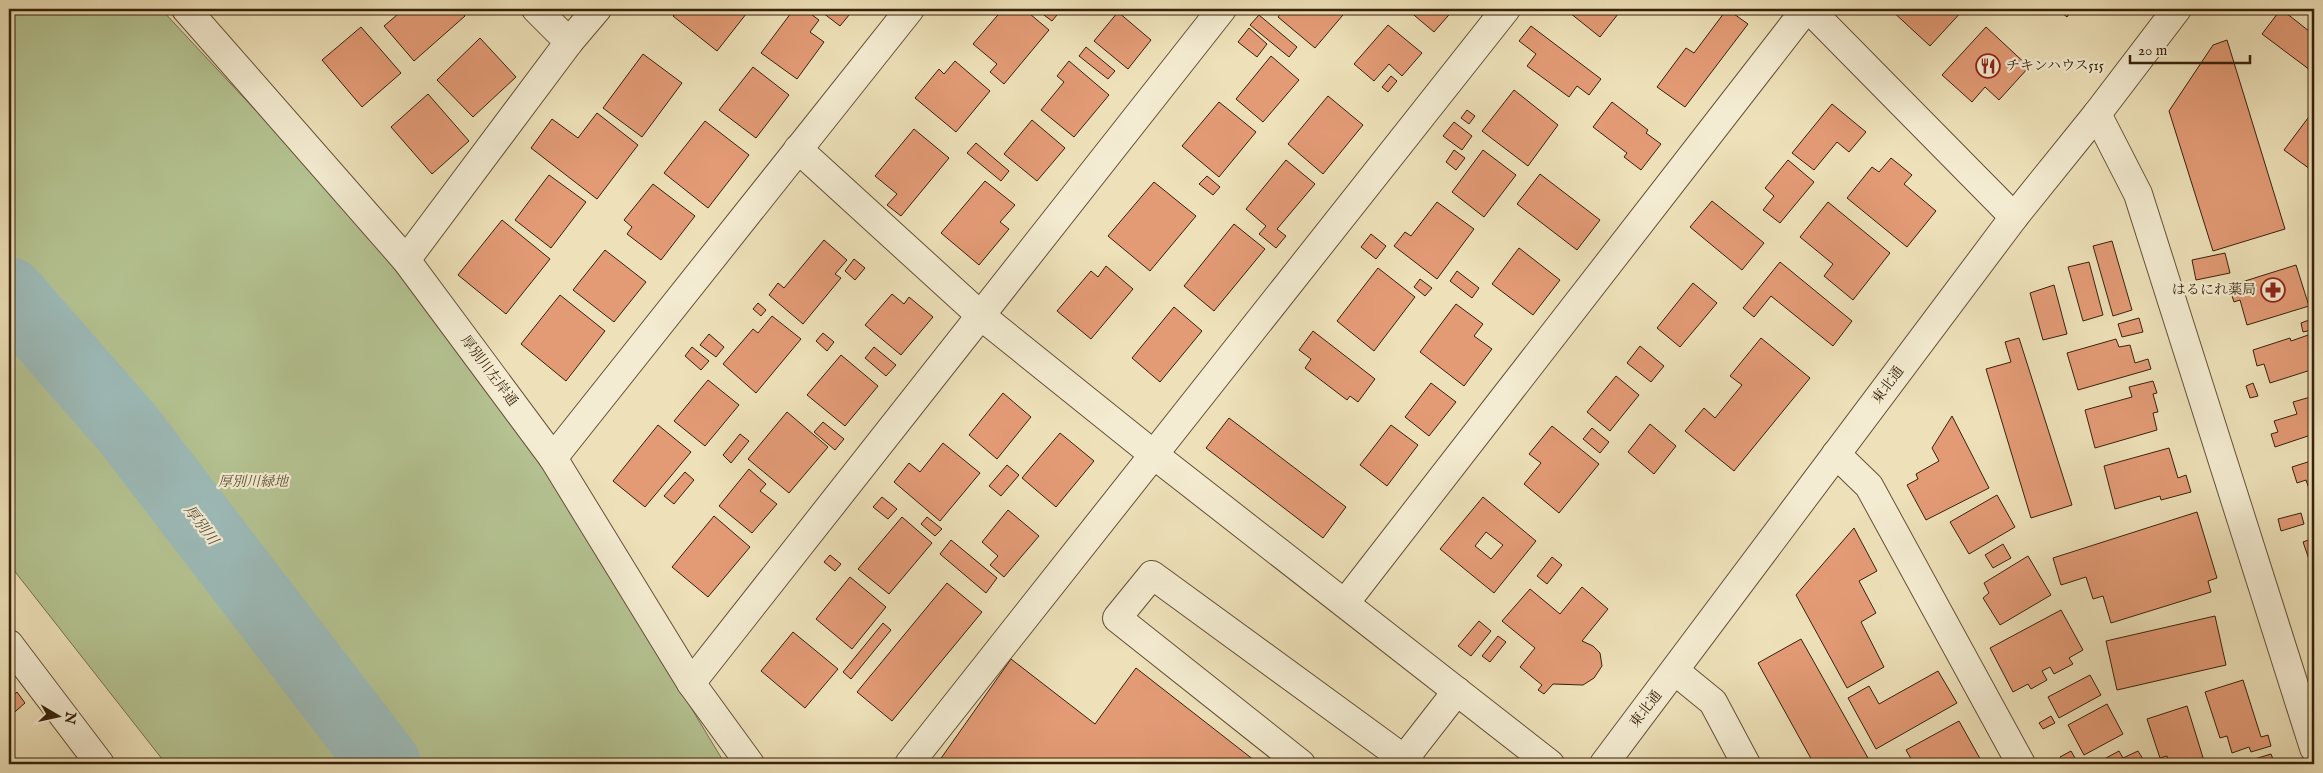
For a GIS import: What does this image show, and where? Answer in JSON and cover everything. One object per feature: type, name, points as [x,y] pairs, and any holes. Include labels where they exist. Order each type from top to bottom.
[{"type":"street","name":"厚別川左岸通","points":[[186,9],[406,260],[553,458],[691,684],[750,764]]},
{"type":"street","points":[[536,9],[569,42]]},
{"type":"street","points":[[406,260],[569,42],[597,9]]},
{"type":"street","points":[[553,458],[910,9]]},
{"type":"street","points":[[691,684],[1222,9]]},
{"type":"street","points":[[909,764],[1506,9]]},
{"type":"street","points":[[1345,603],[1808,9],[2014,217]]},
{"type":"street","name":"東北通","points":[[1604,764],[2014,217],[2177,9]]},
{"type":"street","points":[[2096,114],[2138,194],[2314,748]]},
{"type":"street","points":[[798,149],[980,315],[1153,454],[1550,764]]},
{"type":"street","points":[[1836,454],[1869,486],[2020,764]]},
{"type":"street","points":[[1301,764],[1117,618],[1152,575],[1408,762],[1457,691]]},
{"type":"street","points":[[9,644],[100,764]]},
{"type":"street","points":[[1675,671],[1712,702],[1746,764]]},
{"type":"green space","name":"厚別川緑地","points":[[9,9],[161,9],[382,246],[566,500],[725,764],[166,764],[9,564]]},
{"type":"building","points":[[404,9],[459,9],[465,16],[414,61],[384,26]]},
{"type":"building","points":[[679,9],[750,9],[717,51],[673,16]]},
{"type":"building","points":[[794,9],[804,9],[819,20],[810,32],[824,42],[797,79],[761,53]]},
{"type":"building","points":[[818,9],[854,9],[840,26]]},
{"type":"building","points":[[1003,9],[1024,9],[1049,30],[1004,84],[990,72],[997,64],[973,44]]},
{"type":"building","points":[[1036,9],[1062,9],[1052,21]]},
{"type":"building","points":[[1284,9],[1348,9],[1315,48],[1278,17]]},
{"type":"building","points":[[1409,9],[1454,9],[1434,32]]},
{"type":"building","points":[[1565,9],[1622,9],[1600,37]]},
{"type":"building","points":[[1727,9],[1748,24],[1685,107],[1657,87],[1686,48],[1694,53]]},
{"type":"building","points":[[1890,9],[1964,9],[1930,46]]},
{"type":"building","points":[[2057,9],[2073,9],[2067,17]]},
{"type":"building","points":[[2281,9],[2314,35],[2314,73],[2262,34]]},
{"type":"building","points":[[1118,12],[1151,40],[1128,69],[1094,41]]},
{"type":"building","points":[[1259,15],[1297,47],[1289,57],[1250,25]]},
{"type":"building","points":[[1388,25],[1422,53],[1402,76],[1389,64],[1374,81],[1354,64]]},
{"type":"building","points":[[1531,26],[1601,79],[1589,95],[1577,86],[1569,97],[1527,66],[1536,54],[1519,41]]},
{"type":"building","points":[[361,27],[401,73],[362,107],[322,60]]},
{"type":"building","points":[[1986,27],[2029,67],[1999,100],[1985,87],[1972,102],[1942,75]]},
{"type":"building","points":[[1249,28],[1267,44],[1257,57],[1238,42]]},
{"type":"building","points":[[480,38],[516,77],[473,117],[437,80]]},
{"type":"building","points":[[2227,40],[2285,229],[2213,251],[2169,111],[2213,45]]},
{"type":"building","points":[[1086,47],[1115,71],[1108,79],[1079,56]]},
{"type":"building","points":[[643,54],[682,83],[642,137],[603,108]]},
{"type":"building","points":[[1271,56],[1299,80],[1263,122],[1236,99]]},
{"type":"building","points":[[955,61],[990,91],[956,132],[915,98],[939,69],[944,74]]},
{"type":"building","points":[[1069,61],[1109,95],[1074,137],[1041,110],[1064,82],[1057,76]]},
{"type":"building","points":[[753,67],[789,95],[756,138],[719,110]]},
{"type":"building","points":[[1391,76],[1397,81],[1388,92],[1382,87]]},
{"type":"building","points":[[1514,90],[1558,125],[1528,166],[1482,131]]},
{"type":"building","points":[[428,94],[469,141],[432,174],[391,127]]},
{"type":"building","points":[[1328,96],[1363,125],[1323,174],[1288,144]]},
{"type":"building","points":[[1219,102],[1256,132],[1219,177],[1182,146]]},
{"type":"building","points":[[1612,102],[1648,130],[1646,133],[1661,144],[1641,170],[1624,157],[1627,153],[1593,127]]},
{"type":"building","points":[[1832,104],[1866,132],[1849,152],[1837,142],[1814,170],[1792,153]]},
{"type":"building","points":[[1467,110],[1475,116],[1469,124],[1461,118]]},
{"type":"building","points":[[2314,110],[2314,172],[2284,150]]},
{"type":"building","points":[[597,113],[638,145],[597,199],[531,148],[552,119],[578,138]]},
{"type":"building","points":[[1032,120],[1065,148],[1037,181],[1004,154]]},
{"type":"building","points":[[705,121],[749,155],[708,208],[664,173]]},
{"type":"building","points":[[1454,122],[1472,136],[1462,150],[1443,136]]},
{"type":"building","points":[[914,129],[949,158],[901,216],[887,205],[897,194],[875,176]]},
{"type":"building","points":[[976,143],[1009,171],[1001,181],[967,153]]},
{"type":"building","points":[[1454,150],[1465,158],[1456,170],[1446,162]]},
{"type":"building","points":[[1483,150],[1516,175],[1484,217],[1452,192]]},
{"type":"building","points":[[1891,158],[1912,175],[1904,184],[1936,211],[1907,247],[1847,198],[1872,167],[1879,172]]},
{"type":"building","points":[[1286,160],[1315,184],[1277,229],[1286,236],[1276,248],[1259,234],[1266,226],[1246,209]]},
{"type":"building","points":[[1788,160],[1814,182],[1780,223],[1763,210],[1774,196],[1765,188]]},
{"type":"building","points":[[1540,174],[1600,220],[1577,250],[1517,204]]},
{"type":"building","points":[[549,175],[586,202],[551,248],[515,220]]},
{"type":"building","points":[[1207,176],[1220,187],[1213,195],[1199,184]]},
{"type":"building","points":[[985,181],[1015,205],[1000,222],[1009,229],[979,265],[941,233]]},
{"type":"building","points":[[1154,182],[1196,216],[1150,271],[1108,236]]},
{"type":"building","points":[[653,184],[695,216],[661,260],[627,234],[632,227],[624,220]]},
{"type":"building","points":[[1712,201],[1764,243],[1742,270],[1690,227]]},
{"type":"building","points":[[1437,202],[1474,229],[1437,279],[1394,246],[1405,232],[1411,236]]},
{"type":"building","points":[[1828,202],[1890,253],[1853,300],[1824,276],[1833,264],[1800,237]]},
{"type":"building","points":[[502,220],[550,259],[506,314],[458,275]]},
{"type":"building","points":[[1234,224],[1265,249],[1214,311],[1184,286]]},
{"type":"building","points":[[1371,234],[1386,246],[1376,259],[1361,247]]},
{"type":"building","points":[[824,240],[847,260],[835,274],[841,278],[803,324],[769,295],[778,283],[784,288]]},
{"type":"building","points":[[2112,241],[2132,310],[2113,316],[2093,246]]},
{"type":"building","points":[[1519,248],[1560,280],[1533,315],[1492,284]]},
{"type":"building","points":[[605,250],[646,282],[614,322],[573,290]]},
{"type":"building","points":[[2225,253],[2230,273],[2196,280],[2192,260]]},
{"type":"building","points":[[854,259],[865,268],[855,280],[845,271]]},
{"type":"building","points":[[1780,262],[1852,321],[1833,346],[1771,296],[1754,317],[1743,308]]},
{"type":"building","points":[[2089,262],[2103,315],[2083,321],[2068,267]]},
{"type":"building","points":[[2296,265],[2309,306],[2247,325],[2240,300],[2234,302],[2229,286]]},
{"type":"building","points":[[1106,266],[1133,289],[1091,339],[1057,311],[1091,271],[1098,277]]},
{"type":"building","points":[[1378,268],[1415,297],[1374,351],[1337,321]]},
{"type":"building","points":[[1457,271],[1479,288],[1472,298],[1450,281]]},
{"type":"building","points":[[1420,279],[1432,288],[1425,296],[1414,287]]},
{"type":"building","points":[[1693,283],[1717,303],[1680,347],[1657,328]]},
{"type":"building","points":[[2054,285],[2067,334],[2043,340],[2030,293]]},
{"type":"building","points":[[892,294],[904,304],[909,297],[933,317],[901,355],[865,325]]},
{"type":"building","points":[[560,295],[605,331],[566,381],[521,344]]},
{"type":"building","points":[[758,303],[766,310],[761,316],[753,309]]},
{"type":"building","points":[[1456,304],[1483,324],[1474,336],[1492,349],[1464,386],[1420,352]]},
{"type":"building","points":[[1174,307],[1202,331],[1160,382],[1132,358]]},
{"type":"building","points":[[772,316],[801,339],[756,393],[723,364],[753,329],[758,333]]},
{"type":"building","points":[[2139,318],[2143,332],[2122,337],[2118,324]]},
{"type":"building","points":[[2309,320],[2312,330],[2303,332],[2301,323]]},
{"type":"building","points":[[1313,331],[1375,379],[1358,402],[1350,396],[1347,400],[1305,368],[1311,359],[1299,350]]},
{"type":"building","points":[[823,333],[834,342],[827,351],[816,341]]},
{"type":"building","points":[[2314,333],[2314,369],[2270,383],[2264,364],[2257,366],[2253,350],[2290,338],[2291,341]]},
{"type":"building","points":[[709,334],[724,347],[716,357],[700,345]]},
{"type":"building","points":[[1761,338],[1810,378],[1734,471],[1685,431],[1704,408],[1715,418],[1742,385],[1730,376]]},
{"type":"building","points":[[2019,338],[2072,505],[2031,518],[1986,369],[2011,362],[2005,342]]},
{"type":"building","points":[[2116,339],[2119,347],[2130,345],[2135,363],[2148,359],[2151,369],[2078,390],[2067,353]]},
{"type":"building","points":[[1640,346],[1664,366],[1651,382],[1627,363]]},
{"type":"building","points":[[692,347],[709,361],[701,370],[685,356]]},
{"type":"building","points":[[874,347],[896,365],[886,376],[865,358]]},
{"type":"building","points":[[841,355],[878,386],[845,426],[807,395]]},
{"type":"building","points":[[1616,376],[1639,395],[1610,431],[1587,412]]},
{"type":"building","points":[[708,380],[739,405],[705,446],[674,421]]},
{"type":"building","points":[[2153,381],[2157,393],[2153,394],[2158,412],[2153,413],[2157,430],[2095,448],[2085,410],[2132,397],[2129,387]]},
{"type":"building","points":[[1431,383],[1456,402],[1429,436],[1405,417]]},
{"type":"building","points":[[2253,383],[2258,396],[2250,398],[2246,386]]},
{"type":"building","points":[[1003,393],[1031,417],[997,459],[969,435]]},
{"type":"building","points":[[2314,396],[2314,434],[2275,447],[2271,434],[2278,432],[2274,421],[2297,414],[2293,402]]},
{"type":"building","points":[[787,412],[828,447],[789,493],[748,459]]},
{"type":"building","points":[[1952,416],[1989,488],[1926,520],[1907,485],[1918,479],[1916,474],[1939,461],[1932,448]]},
{"type":"building","points":[[1229,418],[1346,507],[1323,538],[1206,448]]},
{"type":"building","points":[[823,422],[844,439],[835,450],[814,432]]},
{"type":"building","points":[[1650,424],[1676,446],[1654,474],[1628,452]]},
{"type":"building","points":[[658,425],[691,452],[645,507],[613,481]]},
{"type":"building","points":[[1391,425],[1418,445],[1387,486],[1360,465]]},
{"type":"building","points":[[1552,426],[1599,464],[1559,513],[1524,484],[1541,463],[1529,454]]},
{"type":"building","points":[[1592,428],[1609,442],[1600,453],[1583,439]]},
{"type":"building","points":[[1060,433],[1094,461],[1056,507],[1022,478]]},
{"type":"building","points":[[740,434],[749,441],[731,463],[723,455]]},
{"type":"building","points":[[943,443],[980,473],[940,521],[894,482],[909,463],[920,472]]},
{"type":"building","points":[[2169,448],[2178,478],[2186,475],[2191,492],[2161,500],[2160,496],[2115,509],[2104,466]]},
{"type":"building","points":[[2314,460],[2313,501],[2306,480],[2297,483],[2292,467]]},
{"type":"building","points":[[1007,465],[1019,475],[1001,496],[989,486]]},
{"type":"building","points":[[749,469],[766,484],[760,491],[777,504],[752,533],[719,506]]},
{"type":"building","points":[[685,472],[694,480],[674,504],[664,496]]},
{"type":"building","points":[[1997,495],[2015,527],[1969,554],[1950,522]]},
{"type":"building","points":[[882,497],[897,509],[888,519],[873,507]]},
{"type":"building","points":[[1483,497],[1536,541],[1494,593],[1440,549]],"holes":[[[1486,532],[1503,545],[1491,559],[1475,546]]]},
{"type":"building","points":[[1008,510],[1039,536],[1004,577],[990,565],[998,556],[982,542]]},
{"type":"building","points":[[2197,512],[2217,578],[2208,581],[2211,592],[2111,623],[2103,596],[2093,599],[2086,577],[2061,585],[2053,558]]},
{"type":"building","points":[[2301,513],[2304,524],[2281,531],[2278,519]]},
{"type":"building","points":[[714,516],[750,547],[708,597],[672,567]]},
{"type":"building","points":[[902,517],[932,543],[889,594],[858,569]]},
{"type":"building","points":[[927,517],[942,529],[935,536],[921,524]]},
{"type":"building","points":[[1854,528],[1877,571],[1859,581],[1876,613],[1861,622],[1884,667],[1847,688],[1796,595]]},
{"type":"building","points":[[2314,538],[2314,564],[2311,565],[2303,542]]},
{"type":"building","points":[[951,540],[997,578],[986,593],[940,554]]},
{"type":"building","points":[[2003,544],[2011,558],[1993,568],[1985,555]]},
{"type":"building","points":[[830,555],[841,564],[835,571],[824,562]]},
{"type":"building","points":[[2028,556],[2051,595],[2000,625],[1983,598],[1989,593],[1984,583]]},
{"type":"building","points":[[1552,557],[1562,565],[1547,584],[1537,576]]},
{"type":"building","points":[[850,577],[886,607],[852,649],[816,619]]},
{"type":"building","points":[[947,583],[982,612],[892,721],[857,692]]},
{"type":"building","points":[[1582,587],[1608,609],[1582,641],[1593,646],[1600,653],[1602,666],[1594,678],[1583,685],[1553,684],[1544,694],[1538,690],[1542,685],[1520,667],[1535,648],[1502,621],[1530,589],[1560,614]]},
{"type":"building","points":[[2061,610],[2083,650],[2069,658],[2073,664],[2054,674],[2050,667],[2042,671],[2047,680],[2031,689],[2028,684],[2013,692],[1990,648]]},
{"type":"building","points":[[2215,616],[2226,665],[2117,690],[2106,641]]},
{"type":"building","points":[[1479,621],[1491,631],[1471,656],[1458,646]]},
{"type":"building","points":[[883,623],[891,630],[851,679],[843,672]]},
{"type":"building","points":[[793,632],[838,669],[805,708],[761,671]]},
{"type":"building","points":[[1498,636],[1506,642],[1490,662],[1482,656]]},
{"type":"building","points":[[1801,639],[1868,758],[1858,764],[1814,764],[1758,663]]},
{"type":"building","points":[[1011,659],[1095,724],[1136,668],[1259,764],[937,764]]},
{"type":"building","points":[[1938,671],[1957,703],[1876,749],[1848,698],[1869,686],[1879,704]]},
{"type":"building","points":[[2090,675],[2101,695],[2059,718],[2048,697]]},
{"type":"building","points":[[2243,680],[2261,737],[2268,735],[2271,746],[2251,752],[2249,747],[2232,753],[2227,736],[2220,738],[2205,692]]},
{"type":"building","points":[[17,692],[25,703],[9,717],[9,699]]},
{"type":"building","points":[[2107,704],[2123,734],[2084,755],[2068,725]]},
{"type":"building","points":[[2187,706],[2205,764],[2170,764],[2167,756],[2160,758],[2147,719]]},
{"type":"building","points":[[2051,716],[2055,723],[2043,729],[2039,723]]},
{"type":"building","points":[[1959,721],[1983,764],[1914,764],[1906,750]]},
{"type":"building","points":[[2071,751],[2075,758],[2064,764],[2060,757]]},
{"type":"building","points":[[2119,751],[2123,758],[2138,751],[2146,764],[2095,764]]},
{"type":"building","points":[[2271,754],[2275,764],[2238,764]]},
{"type":"waterway","name":"厚別川","points":[[9,293],[128,429],[385,764]]},
{"type":"place","name":"チキンハウス515","points":[[1988,66]]},
{"type":"place","name":"はるにれ薬局","points":[[2273,290]]}]
